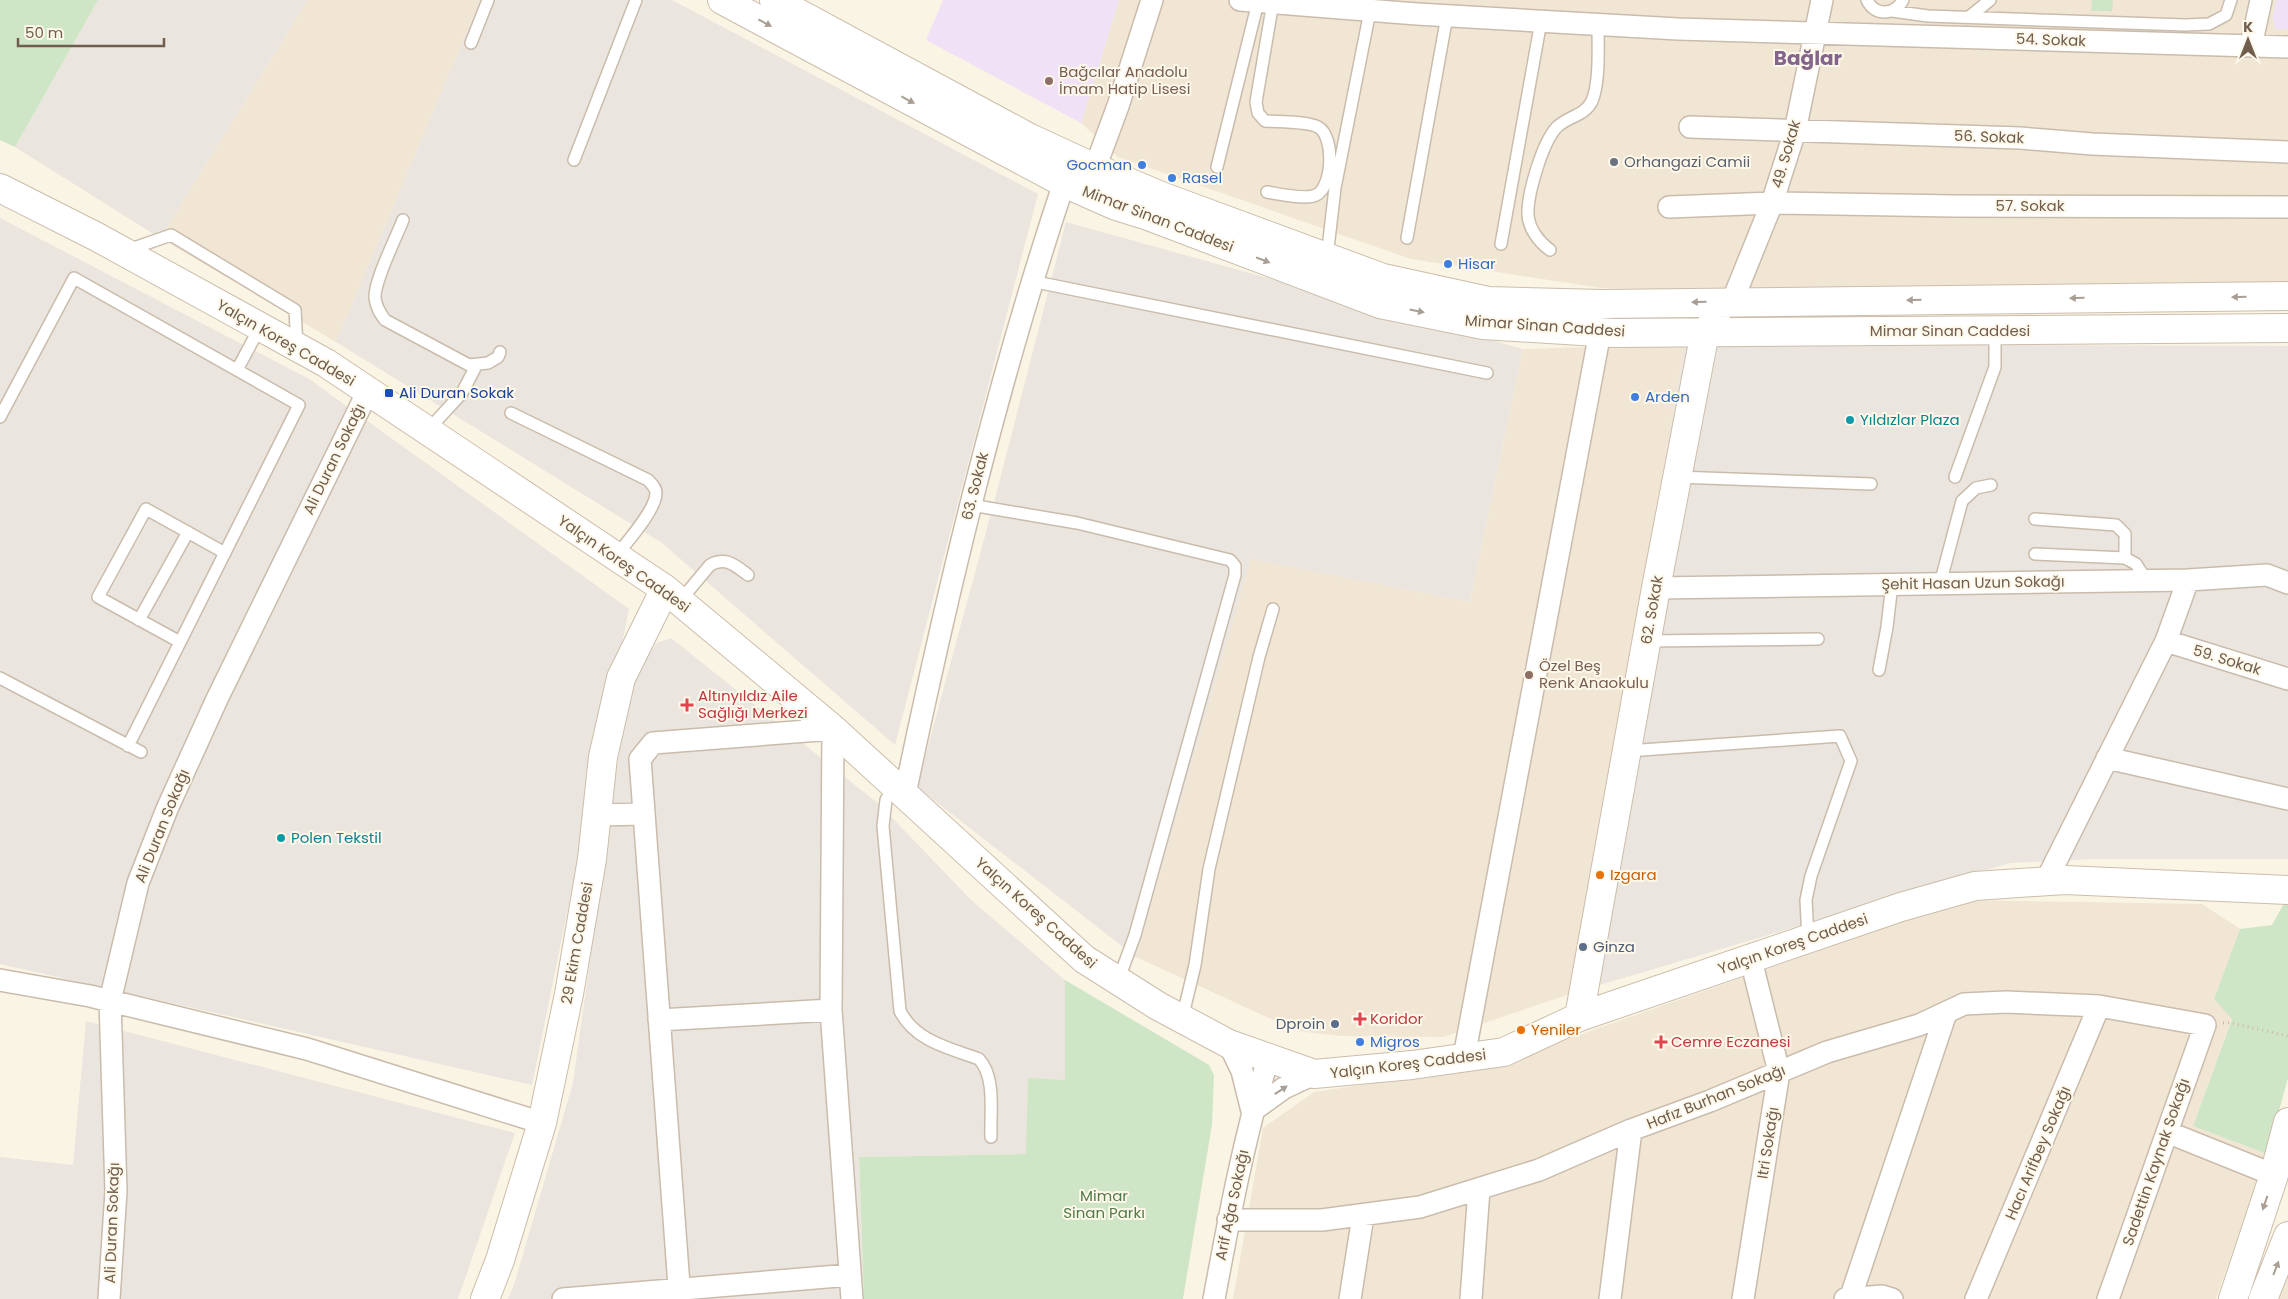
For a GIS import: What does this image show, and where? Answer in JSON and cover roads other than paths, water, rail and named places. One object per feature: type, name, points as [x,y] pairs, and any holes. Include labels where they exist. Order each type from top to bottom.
[{"type":"street","name":"Mimar Sinan Caddesi","points":[[722,0],[1064,183],[1116,206],[1148,216],[1380,304],[1483,325],[1600,332],[2288,328]]},
{"type":"street","name":"Mimar Sinan Caddesi","points":[[774,0],[1028,136],[1095,168],[1161,196],[1383,278],[1488,302],[1602,304],[2288,296]]},
{"type":"street","points":[[1064,183],[1095,168],[1118,106],[1152,0]]},
{"type":"street","name":"49. Sokak","points":[[1732,302],[1772,202],[1794,131],[1822,0]]},
{"type":"street","points":[[2251,46],[2261,0]]},
{"type":"street","name":"54. Sokak","points":[[1257,1],[1370,11],[1598,24],[1814,33],[2288,47]]},
{"type":"street","name":"56. Sokak","points":[[1690,127],[2020,138],[2092,144],[2288,152]]},
{"type":"street","name":"63. Sokak","points":[[900,790],[994,410],[1031,281],[1064,183]]},
{"type":"street","name":"Yalçın Koreş Caddesi","points":[[0,188],[124,251],[297,348],[428,430],[616,556],[672,595],[833,729],[1084,959],[1182,1019],[1229,1044],[1314,1074],[1412,1065],[1504,1052],[1579,1017],[1751,960],[1901,906],[1975,886],[2064,880],[2288,890]]},
{"type":"street","name":"57. Sokak","points":[[1669,207],[1772,202],[1954,206],[2288,207]]},
{"type":"street","points":[[1705,332],[1732,302]]},
{"type":"street","points":[[1464,1058],[1600,332]]},
{"type":"street","name":"62. Sokak","points":[[1579,1017],[1646,641],[1705,332]]},
{"type":"street","name":"Ali Duran Sokağı","points":[[109,1299],[116,1191],[110,1001],[138,883],[167,809],[217,699],[368,391]]},
{"type":"street","name":"Şehit Hasan Uzun Sokağı","points":[[1656,588],[2147,581],[2267,575],[2288,583]]},
{"type":"street","points":[[2046,882],[2166,641],[2188,580]]},
{"type":"street","name":"29 Ekim Caddesi","points":[[484,1299],[500,1260],[542,1122],[570,984],[592,859],[603,757],[621,678],[672,595]]},
{"type":"street","name":"59. Sokak","points":[[2166,641],[2288,679]]},
{"type":"street","points":[[680,1294],[640,759],[653,743],[833,729],[831,1010],[852,1299]]},
{"type":"street","points":[[2107,758],[2288,799]]},
{"type":"street","points":[[597,815],[644,814]]},
{"type":"street","name":"Itri Sokağı","points":[[1743,1299],[1779,1072],[1751,960]]},
{"type":"street","points":[[0,980],[110,1001],[307,1049],[542,1122]]},
{"type":"street","name":"Hafız Burhan Sokağı","points":[[1228,1220],[1322,1220],[1420,1207],[1538,1170],[1631,1130],[1710,1101],[1827,1052],[1919,1025],[1964,1004],[2006,1002],[2099,1006],[2205,1025]]},
{"type":"street","name":"Hacı Arifbey Sokağı","points":[[1976,1299],[2099,1006]]},
{"type":"street","points":[[659,1020],[831,1010]]},
{"type":"street","points":[[1892,1299],[1882,1296],[1848,1299],[1946,1013]]},
{"type":"street","name":"Sadettin Kaynak Sokağı","points":[[2108,1299],[2205,1025]]},
{"type":"street","points":[[1229,1044],[1242,1071],[1252,1112],[1284,1088],[1314,1074]]},
{"type":"street","name":"Arif Ağa Sokağı","points":[[1214,1299],[1228,1220],[1252,1112],[1268,1059]]},
{"type":"street","points":[[2233,1299],[2274,1175],[2288,1122]]},
{"type":"street","points":[[1610,1299],[1631,1130]]},
{"type":"street","points":[[2166,1132],[2274,1175]]},
{"type":"street","points":[[1471,1299],[1479,1189]]},
{"type":"street","points":[[1350,1299],[1363,1216]]},
{"type":"street","points":[[2264,1299],[2288,1236]]},
{"type":"street","points":[[563,1299],[680,1294],[850,1275]]},
{"type":"lane","points":[[471,42],[488,0]]},
{"type":"lane","points":[[574,160],[636,0]]},
{"type":"lane","points":[[1867,0],[1873,8],[1879,11],[1928,16],[2175,25],[2209,24],[2226,14],[2231,0]]},
{"type":"lane","points":[[1892,11],[1903,0]]},
{"type":"lane","points":[[1969,17],[1990,0]]},
{"type":"lane","points":[[1218,167],[1257,1]]},
{"type":"lane","points":[[1257,1],[1256,102],[1258,113],[1264,121],[1319,128],[1324,132],[1329,143],[1327,180],[1321,192],[1310,197],[1267,192]]},
{"type":"lane","points":[[1327,257],[1335,188],[1370,11]]},
{"type":"lane","points":[[1407,238],[1447,16]]},
{"type":"lane","points":[[1501,244],[1541,21]]},
{"type":"lane","points":[[1550,250],[1533,232],[1528,214],[1538,161],[1555,129],[1561,123],[1586,110],[1593,98],[1598,24]]},
{"type":"lane","points":[[403,220],[376,291],[377,306],[380,314],[385,320],[469,365],[476,366],[488,363],[498,357],[500,352]]},
{"type":"lane","points":[[124,251],[171,235],[295,310],[297,348]]},
{"type":"lane","points":[[0,417],[74,278],[300,405],[128,746]]},
{"type":"lane","points":[[1031,281],[1487,373]]},
{"type":"lane","points":[[237,370],[260,326]]},
{"type":"lane","points":[[1955,477],[1995,367],[1995,330]]},
{"type":"lane","points":[[428,430],[462,392],[476,366]]},
{"type":"lane","points":[[511,413],[648,480],[653,486],[656,495],[652,507],[616,556]]},
{"type":"lane","points":[[1677,478],[1871,484]]},
{"type":"lane","points":[[1940,584],[1962,501],[1976,488],[1991,485]]},
{"type":"lane","points":[[971,505],[1076,523],[1230,560],[1236,566],[1233,585],[1135,935],[1118,981]]},
{"type":"lane","points":[[180,642],[98,596],[146,509],[225,553]]},
{"type":"lane","points":[[2035,519],[2116,525],[2125,534],[2125,558]]},
{"type":"lane","points":[[139,620],[188,532]]},
{"type":"lane","points":[[2035,554],[2125,558],[2136,564],[2147,581]]},
{"type":"lane","points":[[672,595],[714,562],[731,562],[748,575]]},
{"type":"lane","points":[[1878,670],[1887,627],[1892,584]]},
{"type":"lane","points":[[1182,1019],[1195,965],[1209,870],[1259,657],[1273,608]]},
{"type":"lane","points":[[1646,641],[1818,639]]},
{"type":"lane","points":[[0,678],[141,752]]},
{"type":"lane","points":[[1627,751],[1840,736],[1851,762],[1810,876],[1806,900],[1808,939]]},
{"type":"lane","points":[[900,790],[886,800],[883,826],[900,1011],[910,1027],[924,1037],[979,1059],[983,1064],[989,1081],[991,1137]]},
{"type":"place","name":"Bağcılar Anadolu İmam Hatip Lisesi","points":[[1049,81]]},
{"type":"place","name":"Orhangazi Camii","points":[[1614,162]]},
{"type":"place","name":"Gocman","points":[[1142,165]]},
{"type":"place","name":"Rasel","points":[[1172,178]]},
{"type":"place","name":"Hisar","points":[[1448,264]]},
{"type":"place","name":"Ali Duran Sokak","points":[[389,393]]},
{"type":"place","name":"Arden","points":[[1635,397]]},
{"type":"place","name":"Yıldızlar Plaza","points":[[1850,420]]},
{"type":"place","name":"Özel Beş Renk Anaokulu","points":[[1529,675]]},
{"type":"place","name":"Altınyıldız Aile Sağlığı Merkezi","points":[[687,705]]},
{"type":"place","name":"Polen Tekstil","points":[[281,838]]},
{"type":"place","name":"Izgara","points":[[1600,875]]},
{"type":"place","name":"Ginza","points":[[1583,947]]},
{"type":"place","name":"Koridor","points":[[1360,1019]]},
{"type":"place","name":"Dproin","points":[[1335,1024]]},
{"type":"place","name":"Yeniler","points":[[1521,1030]]},
{"type":"place","name":"Migros","points":[[1360,1042]]},
{"type":"place","name":"Cemre Eczanesi","points":[[1661,1042]]},
{"type":"district","name":"Bağlar","points":[[1808,58]]},
{"type":"park label","name":"Mimar Sinan Parkı","points":[[1104,1204]]}]
